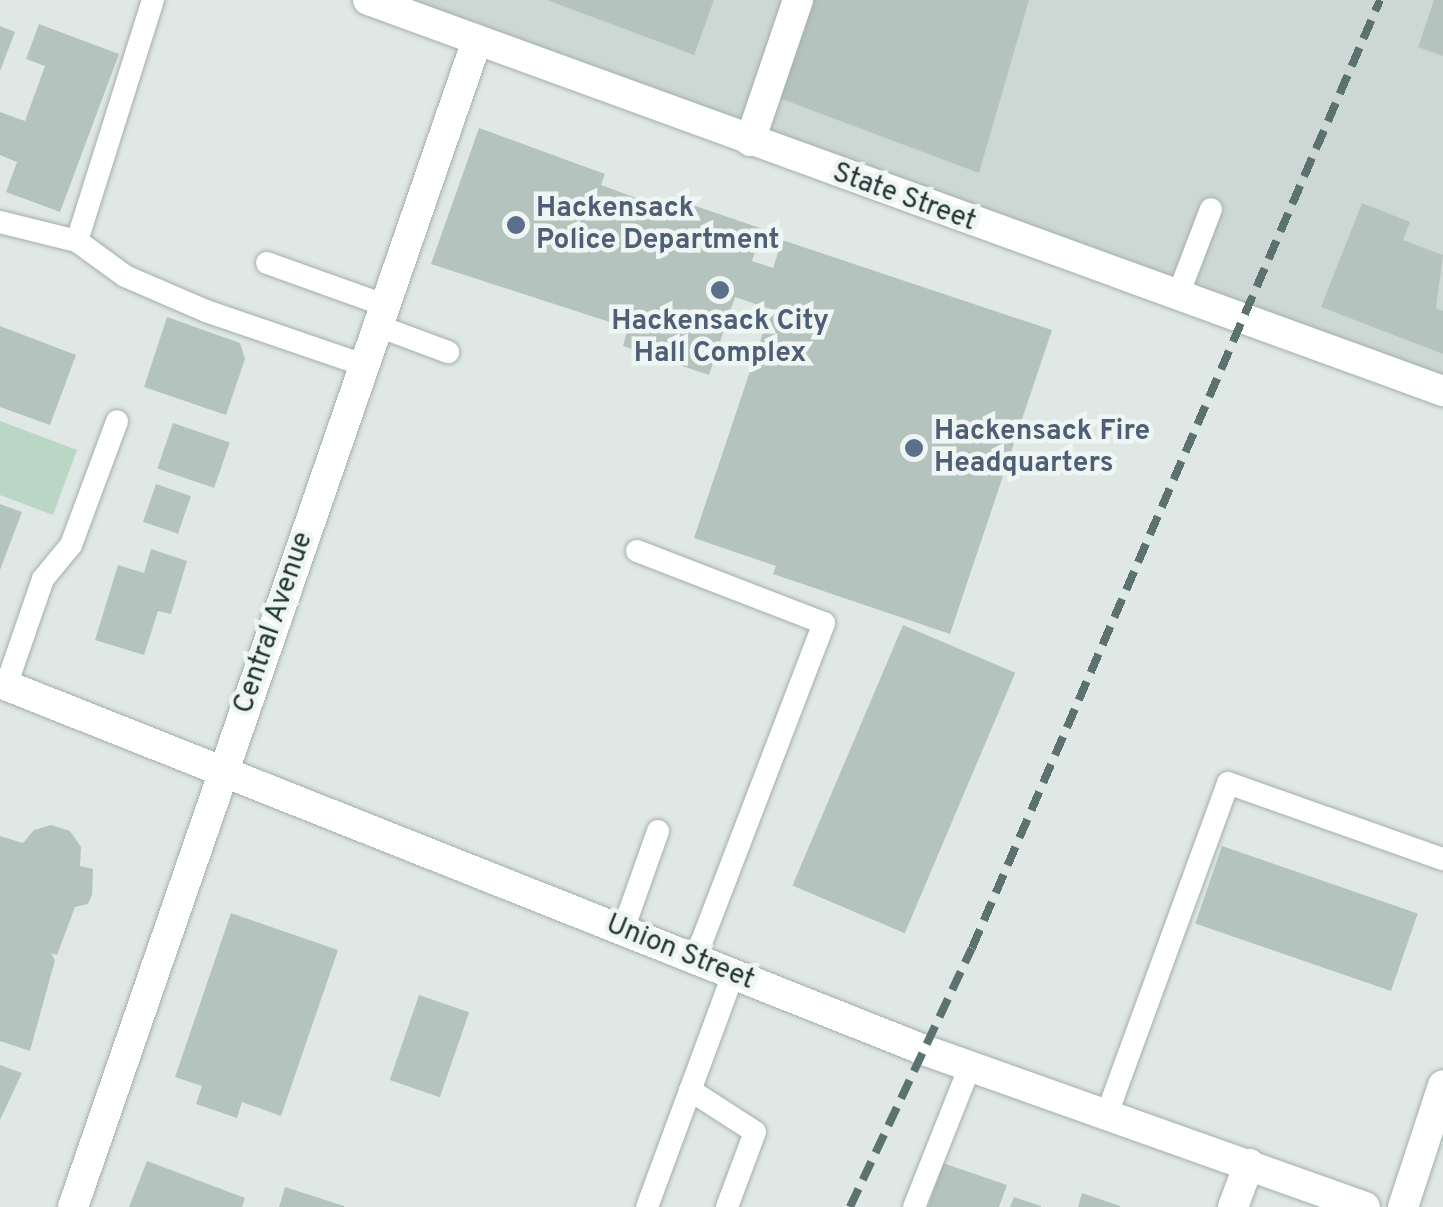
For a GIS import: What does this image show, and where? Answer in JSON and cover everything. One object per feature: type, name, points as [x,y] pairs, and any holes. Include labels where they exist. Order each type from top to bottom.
[{"type":"street","name":"State Street","points":[[368,0],[1177,298],[1443,391]]},
{"type":"street","points":[[750,141],[798,0]]},
{"type":"street","name":"Central Avenue","points":[[73,1207],[476,40]]},
{"type":"street","name":"Union Street","points":[[3,685],[970,1066],[1365,1207]]},
{"type":"street","points":[[1403,1207],[1443,1085]]},
{"type":"street","points":[[1234,1207],[1248,1164]]},
{"type":"lane","points":[[77,241],[154,0]]},
{"type":"lane","points":[[1177,298],[1212,209]]},
{"type":"lane","points":[[0,222],[77,241],[125,276],[206,312],[364,365]]},
{"type":"lane","points":[[267,263],[448,352]]},
{"type":"lane","points":[[3,685],[42,578],[71,545],[117,421]]},
{"type":"lane","points":[[637,551],[824,624],[695,959]]},
{"type":"lane","points":[[1106,1114],[1228,783],[1443,859]]},
{"type":"lane","points":[[623,930],[658,831]]},
{"type":"lane","points":[[647,1207],[734,974]]},
{"type":"lane","points":[[914,1207],[970,1066]]},
{"type":"lane","points":[[690,1090],[755,1132],[727,1207]]},
{"type":"shaded area","points":[[368,0],[1443,0],[1443,391]]},
{"type":"green space","points":[[0,421],[77,450],[53,515],[0,495]]},
{"type":"building","points":[[547,0],[714,0],[694,55]]},
{"type":"building","points":[[813,0],[1029,0],[979,173],[779,98]]},
{"type":"building","points":[[1434,0],[1443,0],[1443,56],[1418,47]]},
{"type":"building","points":[[39,24],[119,54],[60,212],[6,192],[17,162],[0,155],[0,112],[25,121],[45,66],[26,59]]},
{"type":"building","points":[[0,26],[15,32],[0,71]]},
{"type":"building","points":[[479,128],[605,174],[601,185],[669,210],[672,198],[763,229],[752,261],[773,268],[782,240],[1052,330],[950,634],[773,574],[776,566],[694,538],[771,309],[735,297],[709,375],[623,346],[628,328],[431,264]]},
{"type":"building","points":[[1362,203],[1410,222],[1403,240],[1443,255],[1436,308],[1443,311],[1443,354],[1321,307]]},
{"type":"building","points":[[167,317],[240,343],[245,359],[226,415],[144,387]]},
{"type":"building","points":[[0,326],[76,355],[50,425],[0,407]]},
{"type":"building","points":[[173,423],[230,443],[214,488],[157,468]]},
{"type":"building","points":[[156,484],[191,496],[178,534],[143,522]]},
{"type":"building","points":[[0,504],[22,512],[0,570]]},
{"type":"building","points":[[151,549],[187,561],[171,614],[158,611],[144,655],[95,640],[118,565],[144,573]]},
{"type":"building","points":[[903,625],[1015,673],[905,933],[792,886]]},
{"type":"building","points":[[51,825],[70,831],[81,847],[80,866],[93,869],[92,895],[88,904],[75,907],[57,955],[51,953],[55,960],[30,1051],[0,1041],[0,836],[23,843],[34,830]]},
{"type":"building","points":[[1222,846],[1418,913],[1391,991],[1195,924]]},
{"type":"building","points":[[231,913],[338,950],[281,1116],[242,1102],[237,1118],[196,1104],[202,1086],[175,1077]]},
{"type":"building","points":[[419,995],[469,1012],[440,1097],[390,1080]]},
{"type":"building","points":[[0,1065],[22,1073],[0,1120]]},
{"type":"building","points":[[147,1161],[245,1198],[242,1207],[129,1207]]},
{"type":"building","points":[[943,1163],[1007,1185],[999,1207],[928,1207]]},
{"type":"building","points":[[285,1187],[344,1206],[344,1207],[279,1207]]},
{"type":"building","points":[[1082,1193],[1120,1206],[1120,1207],[1078,1207]]},
{"type":"building","points":[[1014,1197],[1041,1206],[1041,1207],[1010,1207]]},
{"type":"railway","points":[[850,1207],[972,948],[1380,0]]},
{"type":"place","name":"Hackensack Police Department","points":[[516,225]]},
{"type":"place","name":"Hackensack City Hall Complex","points":[[720,290]]},
{"type":"place","name":"Hackensack Fire Headquarters","points":[[914,448]]}]
